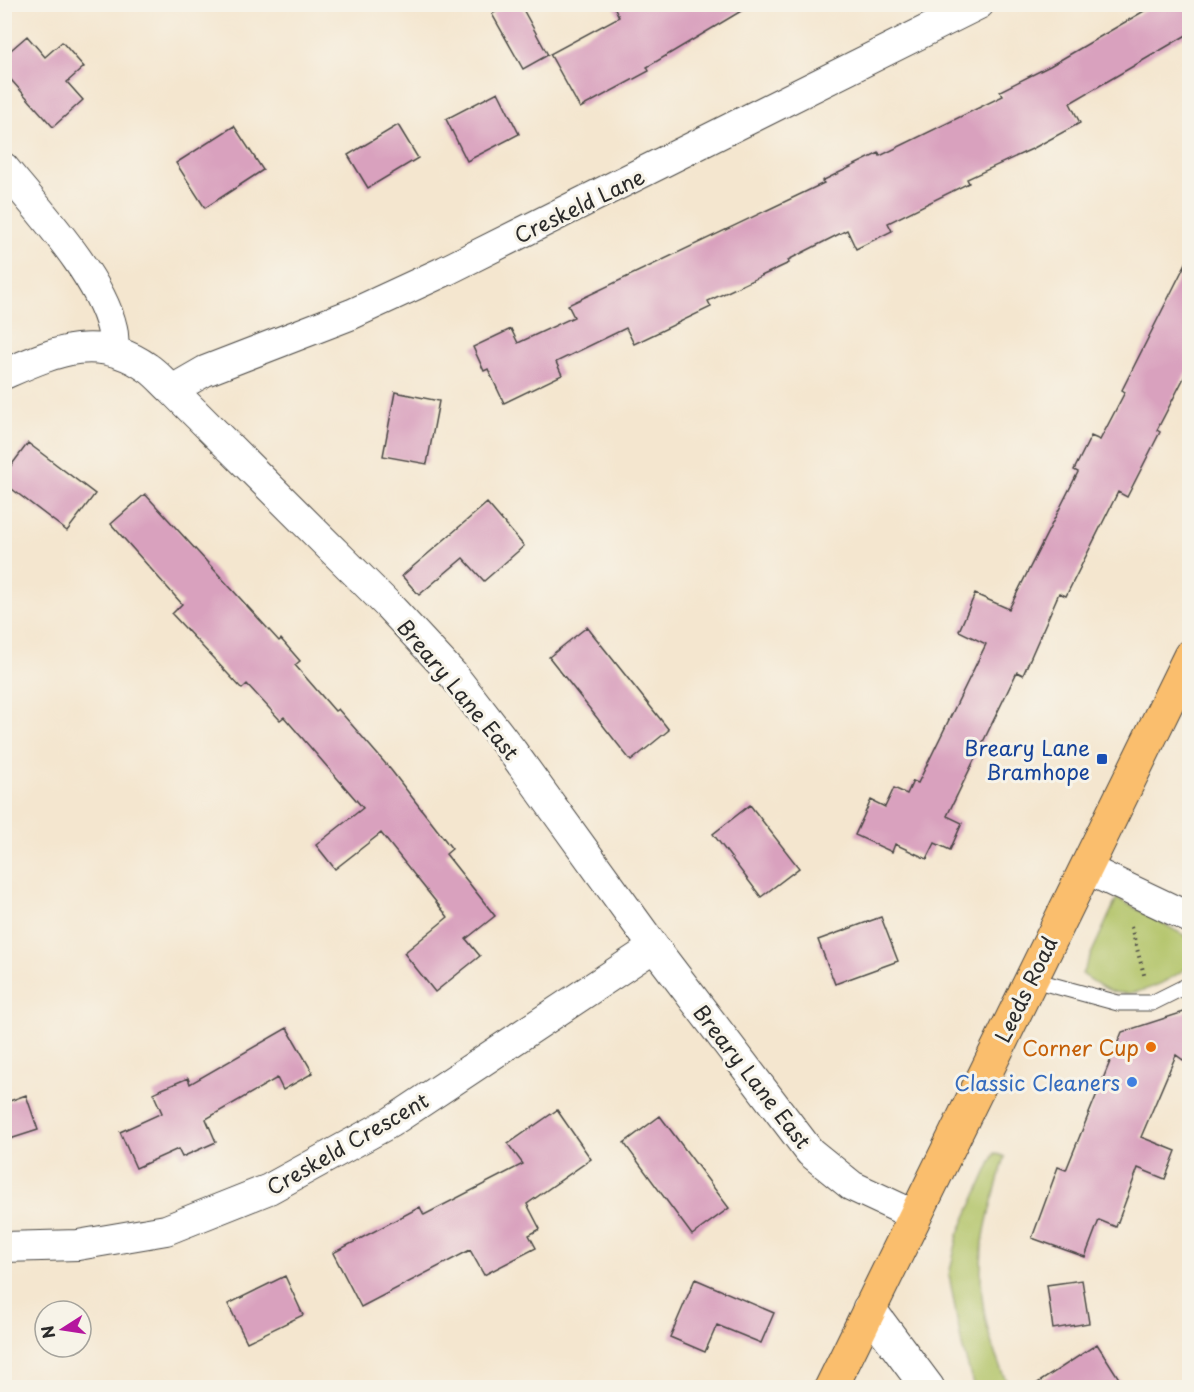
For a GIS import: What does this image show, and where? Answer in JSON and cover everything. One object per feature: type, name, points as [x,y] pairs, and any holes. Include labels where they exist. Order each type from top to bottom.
[{"type":"highway","name":"Leeds Road","points":[[831,1388],[1190,656]]},
{"type":"street","name":"Creskeld Lane","points":[[172,390],[205,371],[352,314],[445,271],[979,4]]},
{"type":"street","points":[[4,168],[60,237],[98,293],[112,329],[114,351],[82,347],[51,354],[4,374]]},
{"type":"street","name":"Breary Lane East","points":[[114,351],[130,357],[149,369],[172,390],[389,606],[454,676],[512,751],[654,947],[810,1152],[852,1186],[914,1215]]},
{"type":"street","points":[[1087,869],[1190,918]]},
{"type":"street","name":"Creskeld Crescent","points":[[4,1247],[78,1245],[166,1230],[269,1189],[391,1122],[654,947]]},
{"type":"street","points":[[869,1309],[928,1388]]},
{"type":"lane","points":[[1030,979],[1118,1003],[1152,1003],[1190,984]]},
{"type":"path","points":[[1128,917],[1152,1003]]},
{"type":"green space","points":[[1117,898],[1189,938],[1189,966],[1163,982],[1131,993],[1111,991],[1082,974]]},
{"type":"green space","points":[[995,1153],[1005,1157],[985,1232],[981,1262],[982,1299],[989,1335],[1009,1387],[974,1387],[962,1346],[949,1275],[958,1235]]},
{"type":"building","points":[[509,4],[520,4],[548,55],[523,69],[492,14]]},
{"type":"building","points":[[613,4],[753,4],[647,67],[649,71],[580,108],[550,54],[619,17]]},
{"type":"building","points":[[1156,4],[1190,4],[1190,33],[1070,103],[1080,123],[1032,149],[967,179],[969,183],[888,223],[892,231],[856,249],[847,230],[788,260],[789,263],[708,301],[711,307],[634,344],[626,328],[556,362],[562,375],[504,403],[488,369],[484,371],[473,347],[511,329],[518,343],[574,317],[568,305],[824,183],[822,181],[879,153],[880,156],[1003,96],[1000,91],[1050,66]]},
{"type":"building","points":[[27,36],[45,57],[62,42],[84,67],[67,82],[83,100],[53,127],[4,72],[4,56]]},
{"type":"building","points":[[498,92],[519,134],[467,161],[446,119]]},
{"type":"building","points":[[398,125],[418,158],[368,188],[348,155]]},
{"type":"building","points":[[234,126],[263,170],[205,208],[176,163]]},
{"type":"building","points":[[1190,255],[1190,366],[1157,430],[1160,432],[1127,497],[1118,492],[1066,596],[1059,593],[1023,675],[1017,672],[947,816],[962,823],[950,850],[935,843],[927,859],[895,844],[892,852],[855,835],[871,800],[885,807],[894,788],[907,794],[913,781],[918,783],[986,644],[959,631],[975,594],[1009,609],[1078,472],[1074,470],[1091,436],[1100,440],[1125,392],[1122,390]]},
{"type":"building","points":[[395,392],[439,401],[427,464],[383,456]]},
{"type":"building","points":[[28,443],[95,494],[67,531],[4,483],[4,475]]},
{"type":"building","points":[[145,494],[279,641],[281,639],[300,661],[295,665],[335,711],[338,709],[391,770],[452,849],[446,854],[495,916],[466,939],[480,956],[435,992],[404,953],[448,917],[381,833],[335,869],[316,845],[363,808],[284,717],[280,720],[247,684],[242,689],[172,614],[182,604],[111,524]]},
{"type":"building","points":[[487,503],[524,546],[484,581],[463,558],[419,595],[402,576]]},
{"type":"building","points":[[587,627],[669,730],[631,761],[549,657]]},
{"type":"building","points":[[750,805],[799,868],[761,897],[713,834]]},
{"type":"building","points":[[881,917],[898,961],[835,984],[818,940]]},
{"type":"building","points":[[1190,1010],[1190,1065],[1176,1055],[1141,1137],[1176,1151],[1165,1179],[1138,1168],[1116,1227],[1099,1220],[1085,1257],[1032,1238],[1058,1167],[1066,1170],[1122,1032]]},
{"type":"building","points":[[287,1028],[313,1073],[283,1090],[277,1078],[206,1119],[216,1142],[182,1157],[178,1149],[136,1168],[120,1132],[162,1113],[153,1093],[188,1078],[190,1084]]},
{"type":"building","points":[[26,1095],[38,1130],[4,1141],[4,1103]]},
{"type":"building","points":[[557,1110],[591,1159],[527,1204],[540,1229],[529,1235],[536,1248],[484,1275],[470,1250],[361,1307],[333,1253],[420,1207],[424,1215],[523,1164],[508,1144]]},
{"type":"building","points":[[660,1116],[729,1208],[692,1235],[624,1143]]},
{"type":"building","points":[[285,1276],[303,1315],[247,1342],[228,1304]]},
{"type":"building","points":[[695,1279],[774,1313],[761,1343],[717,1325],[705,1352],[670,1337]]},
{"type":"building","points":[[1082,1280],[1089,1323],[1053,1329],[1047,1285]]},
{"type":"building","points":[[1097,1344],[1125,1388],[1030,1388]]},
{"type":"place","name":"Breary Lane Bramhope","points":[[1102,759]]},
{"type":"place","name":"Corner Cup","points":[[1151,1047]]},
{"type":"place","name":"Classic Cleaners","points":[[1132,1082]]}]
